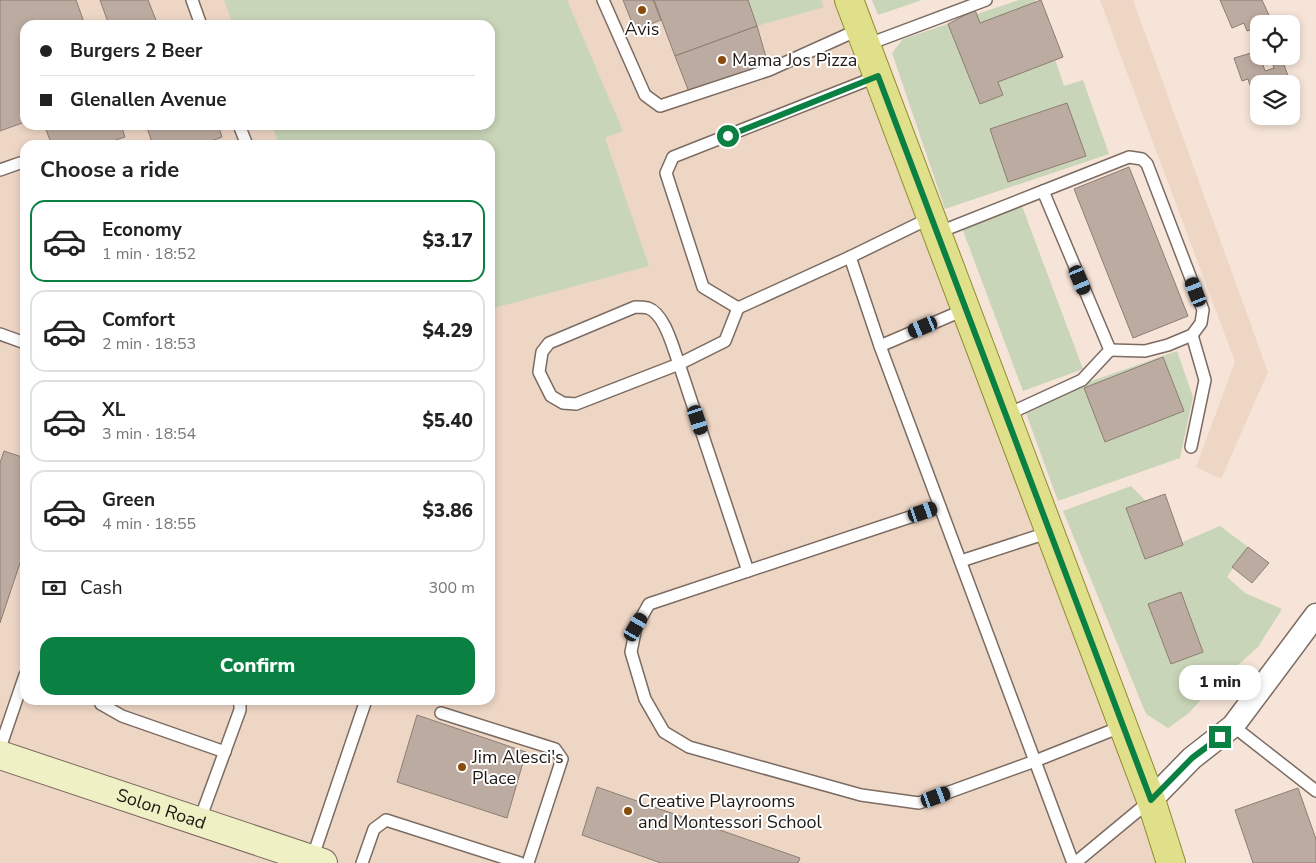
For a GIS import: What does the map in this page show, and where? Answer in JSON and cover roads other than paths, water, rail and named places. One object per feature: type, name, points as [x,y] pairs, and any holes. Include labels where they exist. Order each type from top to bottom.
[{"type":"main road","points":[[850,0],[1151,800],[1171,863]]},
{"type":"street","points":[[1151,800],[1192,758],[1233,726],[1316,615]]},
{"type":"street","name":"Solon Road","points":[[0,755],[318,861]]},
{"type":"lane","points":[[192,0],[199,20]]},
{"type":"lane","points":[[603,0],[645,95],[660,106],[864,37],[986,0]]},
{"type":"lane","points":[[738,308],[703,287],[666,173],[673,157],[878,76]]},
{"type":"lane","points":[[748,571],[678,364],[659,316],[648,308],[635,307],[549,343],[542,352],[539,372],[551,396],[563,403],[576,404],[678,364],[725,341],[738,308],[850,257],[934,225],[1043,191],[1128,157],[1142,159],[1147,164],[1203,310],[1201,323],[1192,335],[1168,345],[1145,351],[1110,350],[1082,380],[1006,415]]},
{"type":"lane","points":[[0,170],[20,163]]},
{"type":"lane","points":[[1043,191],[1110,350]]},
{"type":"lane","points":[[850,257],[880,346],[1074,863],[1151,800]]},
{"type":"lane","points":[[880,346],[966,308]]},
{"type":"lane","points":[[0,334],[20,341]]},
{"type":"lane","points":[[1191,447],[1206,380],[1192,335]]},
{"type":"lane","points":[[940,506],[649,604],[636,627],[631,652],[645,699],[664,732],[689,747],[861,795],[919,804],[1123,726]]},
{"type":"lane","points":[[961,561],[1050,532]]},
{"type":"lane","points":[[0,748],[20,690]]},
{"type":"lane","points":[[103,705],[122,716],[225,752]]},
{"type":"lane","points":[[199,822],[240,710],[240,705]]},
{"type":"lane","points":[[318,861],[365,705]]},
{"type":"lane","points":[[441,713],[555,749],[562,759],[528,863]]},
{"type":"lane","points":[[1233,726],[1316,791]]},
{"type":"lane","points":[[362,863],[374,829],[386,820],[520,863]]},
{"type":"place","name":"Avis","points":[[642,10]]},
{"type":"place","name":"Mama Jos Pizza","points":[[722,60]]},
{"type":"place","name":"Jim Alesci's Place","points":[[462,767]]},
{"type":"place","name":"Creative Playrooms and Montessori School","points":[[628,811]]}]
